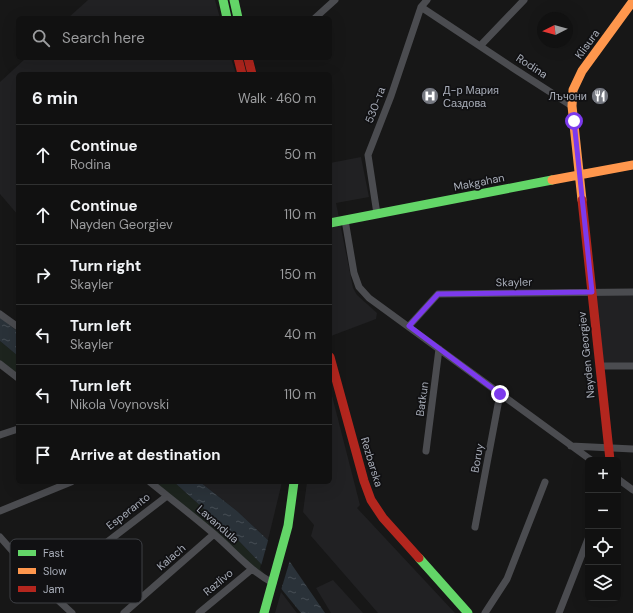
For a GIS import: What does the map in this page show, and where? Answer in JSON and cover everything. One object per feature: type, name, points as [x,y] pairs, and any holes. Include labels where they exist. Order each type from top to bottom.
[{"type":"street","points":[[222,0],[226,16]]},
{"type":"street","points":[[234,0],[238,16]]},
{"type":"street","points":[[317,16],[335,0]]},
{"type":"street","points":[[421,6],[427,0]]},
{"type":"street","points":[[480,46],[524,0]]},
{"type":"street","name":"Klisura","points":[[572,106],[573,90],[582,70],[633,1]]},
{"type":"street","name":"Rodina","points":[[421,6],[572,106]]},
{"type":"street","name":"530-та","points":[[377,214],[368,155],[391,96],[421,6]]},
{"type":"street","points":[[238,60],[242,72]]},
{"type":"street","points":[[248,60],[252,72]]},
{"type":"street","points":[[572,106],[579,175]]},
{"type":"street","name":"Makgahan","points":[[332,223],[633,165]]},
{"type":"street","name":"Nayden Georgiev","points":[[579,175],[610,457]]},
{"type":"street","points":[[345,220],[354,273],[359,287],[369,298],[587,457]]},
{"type":"street","name":"Skayler","points":[[409,326],[438,294],[633,292]]},
{"type":"street","points":[[0,314],[16,326]]},
{"type":"street","name":"Batkun","points":[[426,451],[440,349]]},
{"type":"street","points":[[0,364],[16,376]]},
{"type":"street","points":[[600,366],[633,366]]},
{"type":"street","name":"Rezbarska","points":[[333,376],[371,500],[383,518],[468,613]]},
{"type":"street","name":"Boruy","points":[[476,527],[500,394]]},
{"type":"street","points":[[0,436],[16,430]]},
{"type":"street","points":[[571,446],[633,449]]},
{"type":"street","points":[[621,481],[633,490]]},
{"type":"street","points":[[485,613],[507,579],[545,482]]},
{"type":"street","points":[[0,511],[66,484]]},
{"type":"street","name":"Lavandula","points":[[152,484],[214,534],[261,577],[273,583]]},
{"type":"street","points":[[264,613],[288,526],[294,484]]},
{"type":"street","name":"Esperanto","points":[[111,539],[167,496]]},
{"type":"street","name":"Kalach","points":[[142,597],[214,534]]},
{"type":"street","points":[[0,537],[10,548]]},
{"type":"street","points":[[559,613],[585,547]]},
{"type":"street","name":"Razlivo","points":[[199,613],[252,569]]},
{"type":"street","points":[[61,603],[72,613]]},
{"type":"street","name":"Kalach","points":[[124,613],[135,603]]},
{"type":"shaded area","points":[[88,0],[215,0],[219,16],[70,16]]},
{"type":"shaded area","points":[[24,60],[232,60],[235,72],[16,72],[16,213],[0,194],[0,82]]},
{"type":"shaded area","points":[[361,157],[369,197],[336,203],[353,288],[357,295],[377,313],[376,319],[332,336],[332,163]]},
{"type":"shaded area","points":[[592,292],[633,292],[633,366],[600,366]]},
{"type":"shaded area","points":[[0,341],[16,354],[16,376],[0,364]]},
{"type":"shaded area","points":[[332,396],[360,505],[357,508],[455,613],[378,613],[311,536],[314,525],[303,512],[307,484],[332,484]]},
{"type":"shaded area","points":[[152,484],[176,484],[236,538],[261,564],[260,569],[273,583]]},
{"type":"shaded area","points":[[203,484],[282,484],[268,540],[237,511]]},
{"type":"shaded area","points":[[333,580],[363,613],[331,613],[316,588]]},
{"type":"shaded area","points":[[281,592],[297,613],[275,613]]},
{"type":"water","points":[[0,317],[16,330],[16,354],[0,341]]},
{"type":"water","points":[[176,484],[203,484],[237,511],[290,562],[325,613],[301,613],[261,564],[236,538]]},
{"type":"pier","points":[[269,537],[290,560],[281,590],[261,566]]},
{"type":"traffic: fast","points":[[223,0],[227,16]]},
{"type":"traffic: fast","points":[[234,0],[238,16]]},
{"type":"traffic: fast","points":[[332,223],[552,180]]},
{"type":"traffic: fast","points":[[264,613],[288,526],[294,484]]},
{"type":"traffic: fast","points":[[419,558],[468,613]]},
{"type":"traffic: slow","points":[[582,200],[572,106],[573,90],[582,71],[633,1]]},
{"type":"traffic: slow","points":[[552,180],[633,165]]},
{"type":"traffic: jam","points":[[238,60],[242,72]]},
{"type":"traffic: jam","points":[[248,60],[252,72]]},
{"type":"traffic: jam","points":[[582,200],[610,457]]},
{"type":"traffic: jam","points":[[332,364],[364,481],[371,500],[383,518],[419,558]]},
{"type":"place","name":"Д-р Мария Саздова","points":[[430,96]]},
{"type":"place","name":"Лъчони","points":[[600,96]]},
{"type":"route","points":[[500,394],[409,326],[438,294],[592,292],[574,121]]}]
